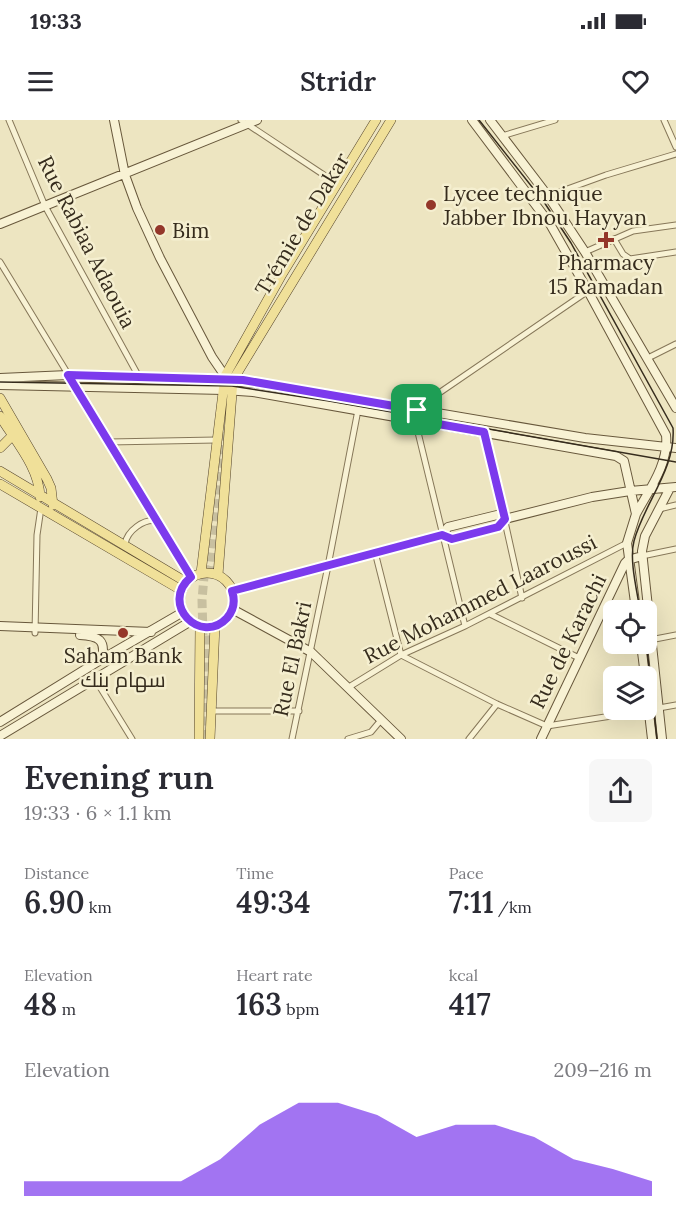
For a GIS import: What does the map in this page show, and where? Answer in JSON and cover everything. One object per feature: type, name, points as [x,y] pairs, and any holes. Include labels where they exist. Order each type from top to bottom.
[{"type":"main road","points":[[218,575],[228,378],[281,276],[376,120]]},
{"type":"main road","name":"Trémie de Dakar","points":[[381,120],[246,346],[389,120]]},
{"type":"main road","points":[[228,378],[389,120]]},
{"type":"main road","points":[[201,573],[216,440],[227,390]]},
{"type":"main road","points":[[0,398],[47,479],[53,502],[53,515]]},
{"type":"main road","points":[[0,416],[34,472],[40,495],[40,508]]},
{"type":"main road","points":[[0,448],[12,436]]},
{"type":"main road","points":[[0,471],[125,544],[186,583]]},
{"type":"main road","points":[[0,484],[53,515],[186,583]]},
{"type":"main road","points":[[201,573],[218,575],[227,582],[232,591],[234,600],[232,609],[224,620],[215,625],[200,626],[190,621],[180,603],[186,583],[201,573]]},
{"type":"main road","points":[[210,739],[215,625]]},
{"type":"main road","points":[[199,739],[200,626]]},
{"type":"street","name":"Rue Rabiaa Adaouia","points":[[9,120],[45,206],[139,377]]},
{"type":"street","points":[[114,120],[125,175],[160,258],[212,357],[228,378]]},
{"type":"street","points":[[0,224],[125,175],[244,122],[257,120]]},
{"type":"street","points":[[471,120],[550,225],[588,291],[671,448],[636,514],[627,543],[635,600]]},
{"type":"street","points":[[490,120],[548,196],[585,252],[676,408]]},
{"type":"street","points":[[502,136],[555,120]]},
{"type":"street","points":[[664,120],[676,147]]},
{"type":"street","points":[[244,122],[336,183]]},
{"type":"street","points":[[548,196],[606,175],[676,154]]},
{"type":"street","points":[[585,252],[614,238],[642,229],[676,225]]},
{"type":"street","points":[[614,238],[623,255],[630,259],[676,252]]},
{"type":"street","points":[[0,262],[157,521],[186,583]]},
{"type":"street","points":[[465,626],[414,416],[417,410],[588,291]]},
{"type":"street","points":[[648,358],[676,344]]},
{"type":"street","points":[[0,378],[68,375],[228,378],[585,438],[671,448]]},
{"type":"street","points":[[0,385],[227,390],[358,410],[620,457],[626,465],[636,514]]},
{"type":"street","name":"Rue El Bakri","points":[[292,739],[358,410]]},
{"type":"street","points":[[484,432],[522,598]]},
{"type":"street","points":[[109,442],[216,440]]},
{"type":"street","points":[[232,591],[442,535],[448,527],[497,515],[505,519],[592,497],[673,487]]},
{"type":"street","points":[[646,600],[642,556],[645,536],[673,487]]},
{"type":"street","points":[[659,509],[676,505]]},
{"type":"street","points":[[35,630],[37,535],[40,508]]},
{"type":"street","points":[[125,544],[128,535],[143,522],[149,519],[157,521]]},
{"type":"street","name":"Rue Mohammed Laaroussi","points":[[349,687],[401,655],[490,614],[627,543]]},
{"type":"street","points":[[628,560],[676,549]]},
{"type":"street","points":[[375,552],[401,655],[497,704],[547,726],[603,717]]},
{"type":"street","name":"Rue de Karachi","points":[[541,739],[628,560]]},
{"type":"street","points":[[618,578],[632,580]]},
{"type":"street","points":[[232,609],[311,652],[401,739]]},
{"type":"street","points":[[0,722],[183,612]]},
{"type":"street","points":[[490,614],[579,658]]},
{"type":"street","points":[[0,736],[190,621]]},
{"type":"street","points":[[0,626],[95,637],[103,644],[102,659]]},
{"type":"street","points":[[0,631],[151,632]]},
{"type":"street","points":[[657,639],[676,635]]},
{"type":"street","points":[[652,654],[662,739]]},
{"type":"street","points":[[95,679],[132,739]]},
{"type":"street","points":[[469,739],[497,704]]},
{"type":"street","points":[[659,708],[676,705]]},
{"type":"street","points":[[210,711],[298,711]]},
{"type":"street","points":[[348,739],[371,732],[381,720]]},
{"type":"street","points":[[651,720],[652,739]]},
{"type":"street","points":[[371,732],[372,739]]},
{"type":"tunnel","points":[[209,575],[225,430]]},
{"type":"tunnel","points":[[203,635],[202,600],[205,565]]},
{"type":"tunnel","points":[[205,739],[206,627]]},
{"type":"tram line","points":[[479,120],[544,202],[571,243],[673,428],[670,458],[634,541],[633,566],[638,600]]},
{"type":"tram line","points":[[0,382],[232,386],[676,462]]},
{"type":"tram line","points":[[648,654],[657,739]]},
{"type":"place","name":"Lycee technique Jabber Ibnou Hayyan","points":[[431,205]]},
{"type":"place","name":"Bim","points":[[160,230]]},
{"type":"place","name":"Pharmacy 15 Ramadan","points":[[606,240]]},
{"type":"place","name":"Saham Bank سهام بنك","points":[[123,633]]},
{"type":"route","points":[[68,375],[243,380],[417,410],[415,420],[484,432],[505,519],[498,527],[452,539],[442,535],[240,588],[232,591],[233,606],[228,616],[217,624],[205,626],[197,625],[185,616],[180,603],[180,592],[191,577],[68,375]]}]
